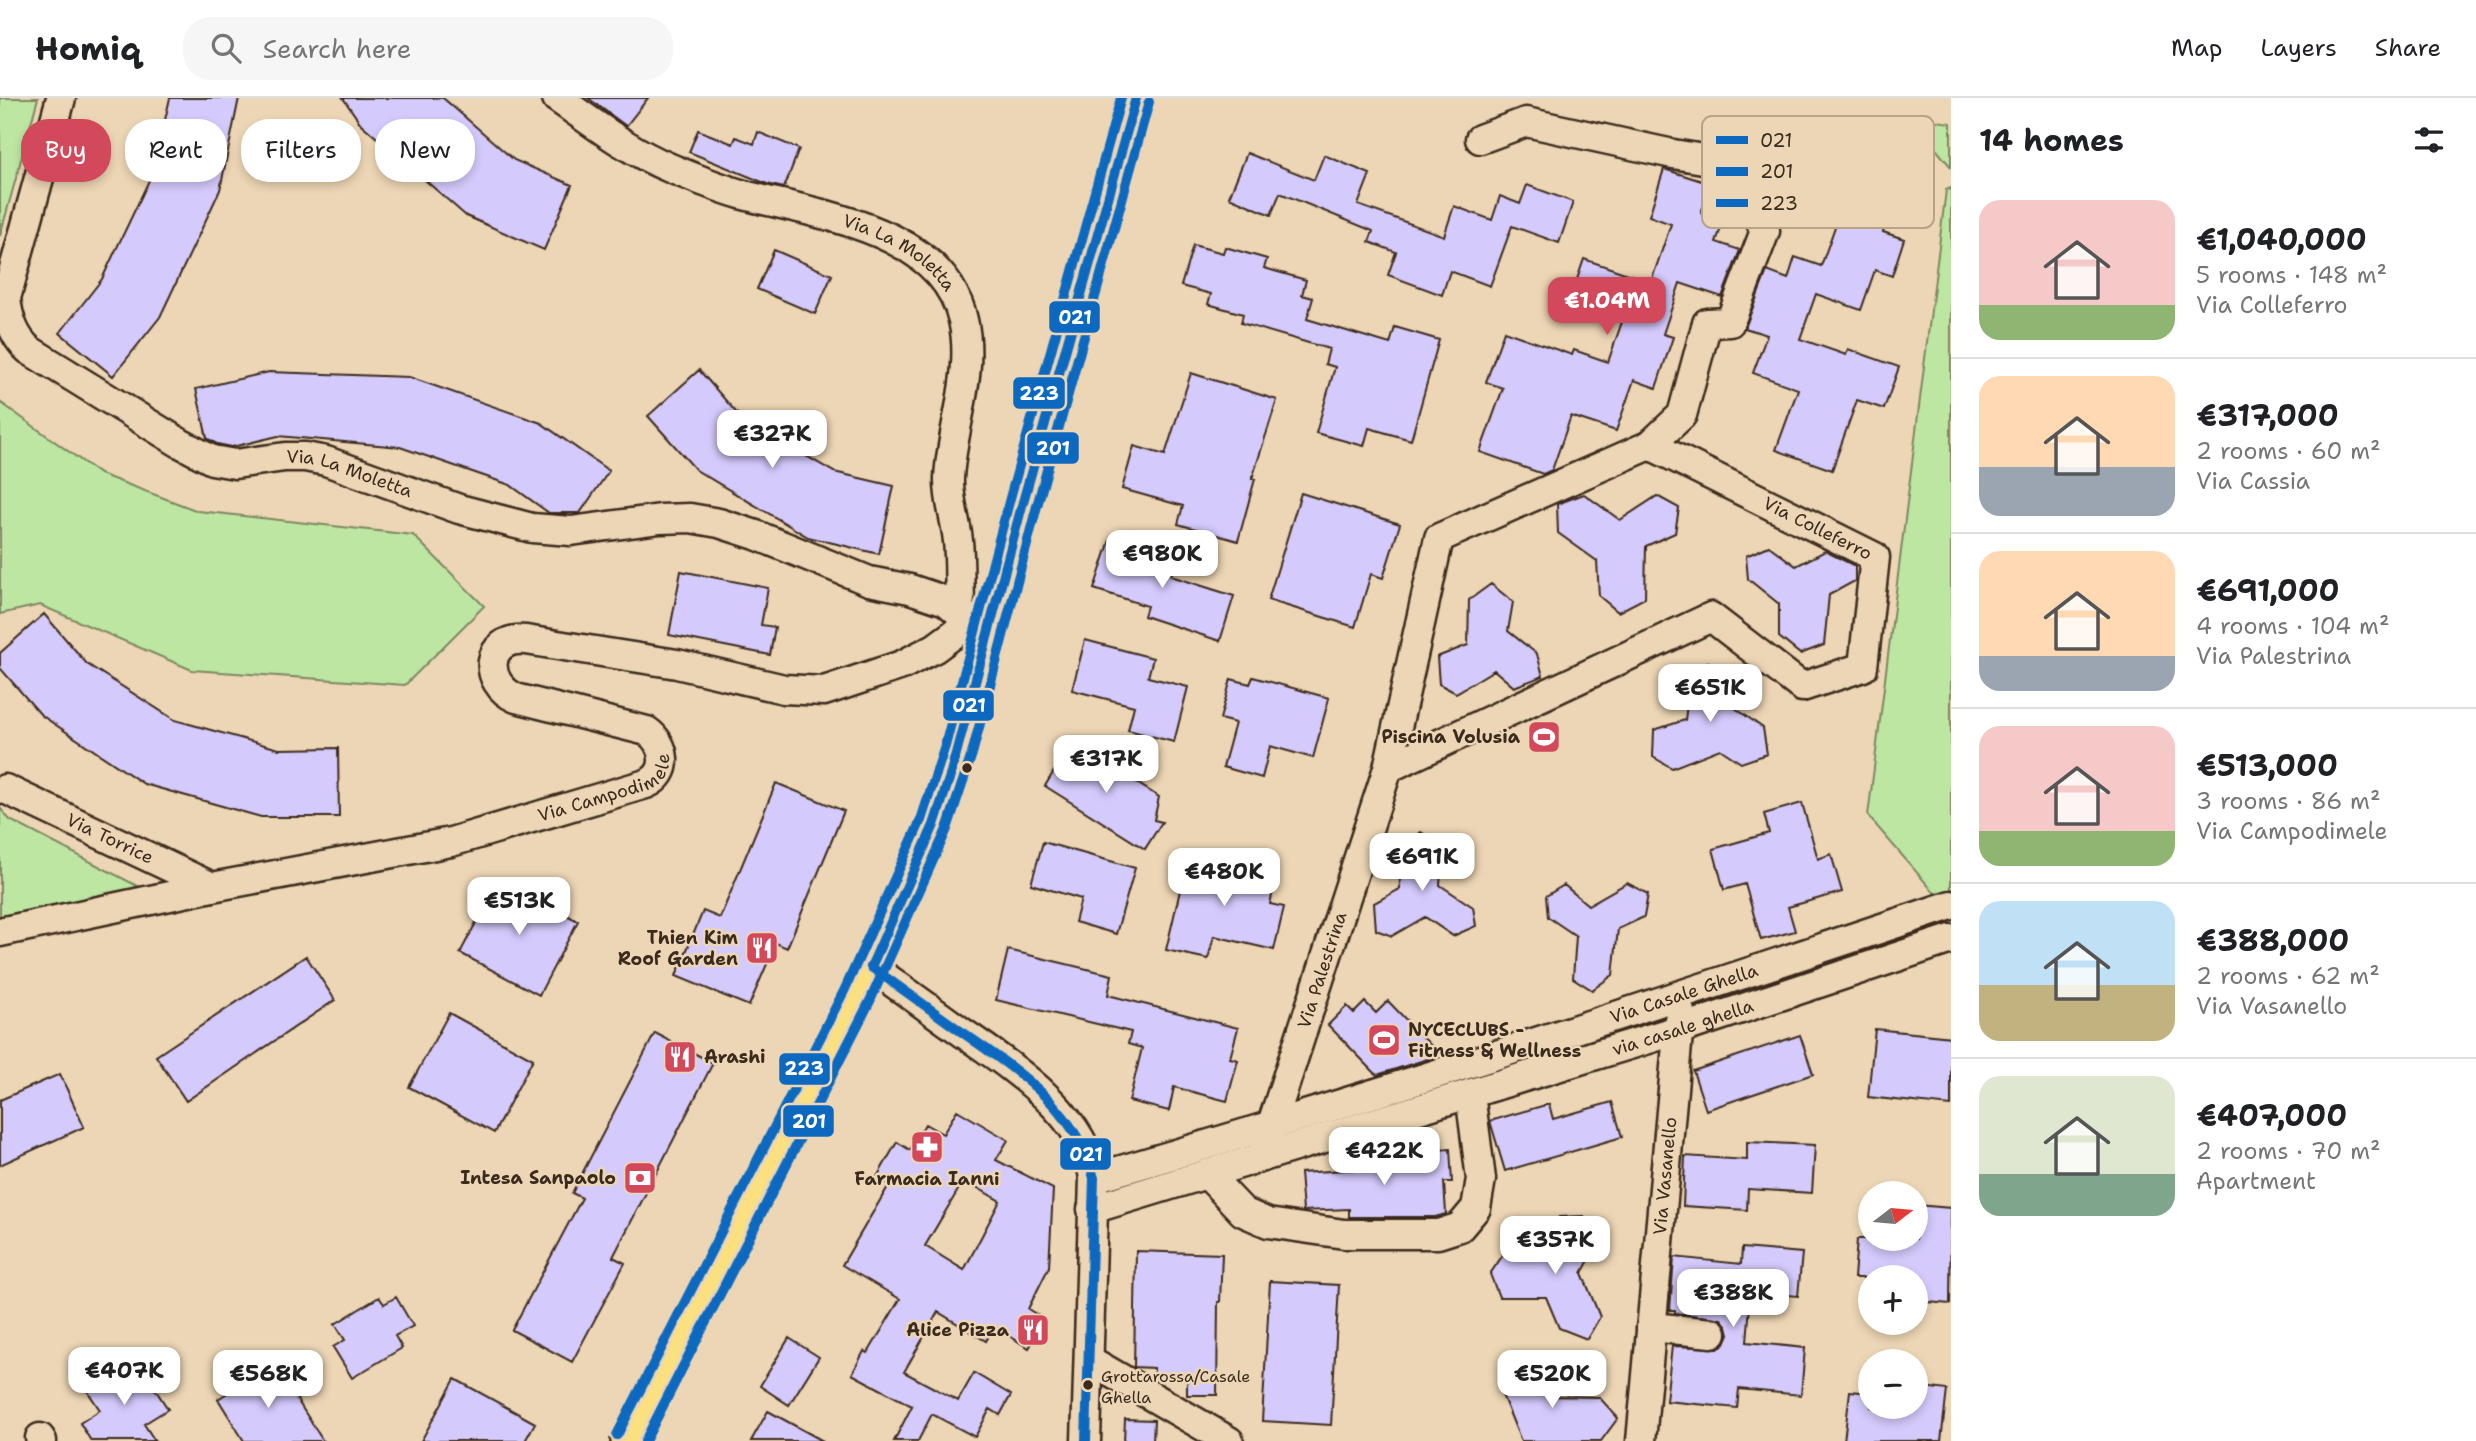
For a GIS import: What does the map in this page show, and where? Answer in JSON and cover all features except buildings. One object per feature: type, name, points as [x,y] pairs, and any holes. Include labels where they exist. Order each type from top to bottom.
[{"type":"main road","points":[[629,1441],[871,967],[942,804],[966,613],[1000,593],[1136,98]]},
{"type":"street","name":"Via La Moletta","points":[[61,98],[6,298],[11,322],[19,339],[29,351],[180,443],[212,460],[227,464],[295,457],[326,461],[459,509],[542,529],[571,531],[660,519],[690,518],[719,523],[756,535],[860,578],[910,589],[966,613],[949,482],[963,393],[967,343],[960,307],[949,285],[916,253],[883,235],[860,225],[740,194],[669,167],[618,140],[557,98]]},
{"type":"street","points":[[1480,139],[1525,122],[1702,159]]},
{"type":"street","points":[[1650,445],[1682,415],[1707,323],[1730,322],[1765,231],[1764,228]]},
{"type":"street","name":"Via Palestrina","points":[[1263,1157],[1388,768],[1439,538],[1650,445]]},
{"type":"street","name":"Via Colleferro","points":[[1388,768],[1711,617],[1802,687],[1863,667],[1875,557],[1650,445]]},
{"type":"street","name":"Via Campodimele","points":[[0,932],[212,887],[452,842],[646,784],[662,773],[663,758],[657,741],[647,730],[516,698],[504,691],[494,675],[493,660],[498,649],[511,640],[526,640],[677,664],[796,690],[824,691],[881,671],[896,651],[925,632],[966,613]]},
{"type":"street","name":"Via Torrice","points":[[5,789],[212,887]]},
{"type":"street","name":"Via Casale Ghella","points":[[1094,1178],[1271,1127],[1681,996],[1951,905]]},
{"type":"street","name":"via casale ghella","points":[[1092,1209],[1678,1030],[1951,939]]},
{"type":"street","points":[[871,967],[1038,1089],[1059,1110],[1076,1133],[1092,1165],[1094,1178],[1086,1441]]},
{"type":"street","name":"Via Vasanello","points":[[1641,1441],[1681,996]]},
{"type":"street","points":[[1207,1174],[1243,1212],[1268,1223],[1344,1234],[1438,1234],[1460,1227],[1476,1208],[1480,1179],[1470,1094]]},
{"type":"street","points":[[1651,1327],[1712,1333]]},
{"type":"street","points":[[1089,1360],[1229,1441]]},
{"type":"green space","points":[[0,98],[38,98],[32,119],[21,119],[21,160],[0,236]]},
{"type":"green space","points":[[1934,121],[1951,123],[1951,167],[1934,147]]},
{"type":"green space","points":[[1951,188],[1951,912],[1868,816],[1946,190]]},
{"type":"green space","points":[[0,402],[100,474],[198,511],[413,535],[484,606],[405,685],[192,670],[40,605],[0,614]]},
{"type":"green space","points":[[0,808],[10,820],[149,892],[0,918]]},
{"type":"transit line","name":"223","points":[[617,1435],[845,989],[921,820],[945,746],[1010,498],[1121,98]]},
{"type":"transit line","name":"021","points":[[871,967],[934,825],[950,776],[1136,98]]},
{"type":"transit line","name":"201","points":[[645,1441],[870,1001],[947,829],[972,754],[1037,506],[1149,102]]},
{"type":"transit line","name":"021","points":[[871,967],[1002,1060],[1041,1092],[1073,1130],[1085,1153],[1094,1178],[1086,1441]]},
{"type":"place","name":"Piscina Volusia","points":[[1544,737]]},
{"type":"place","name":"Thien Kim Roof Garden","points":[[762,948]]},
{"type":"place","name":"NYCECLUBS - Fitness & Wellness","points":[[1384,1040]]},
{"type":"place","name":"Arashi","points":[[680,1057]]},
{"type":"place","name":"Farmacia Ianni","points":[[927,1147]]},
{"type":"place","name":"Intesa Sanpaolo","points":[[640,1178]]},
{"type":"place","name":"Alice Pizza","points":[[1033,1330]]},
{"type":"place","name":"Grottarossa/Casale Ghella","points":[[1088,1385]]}]
